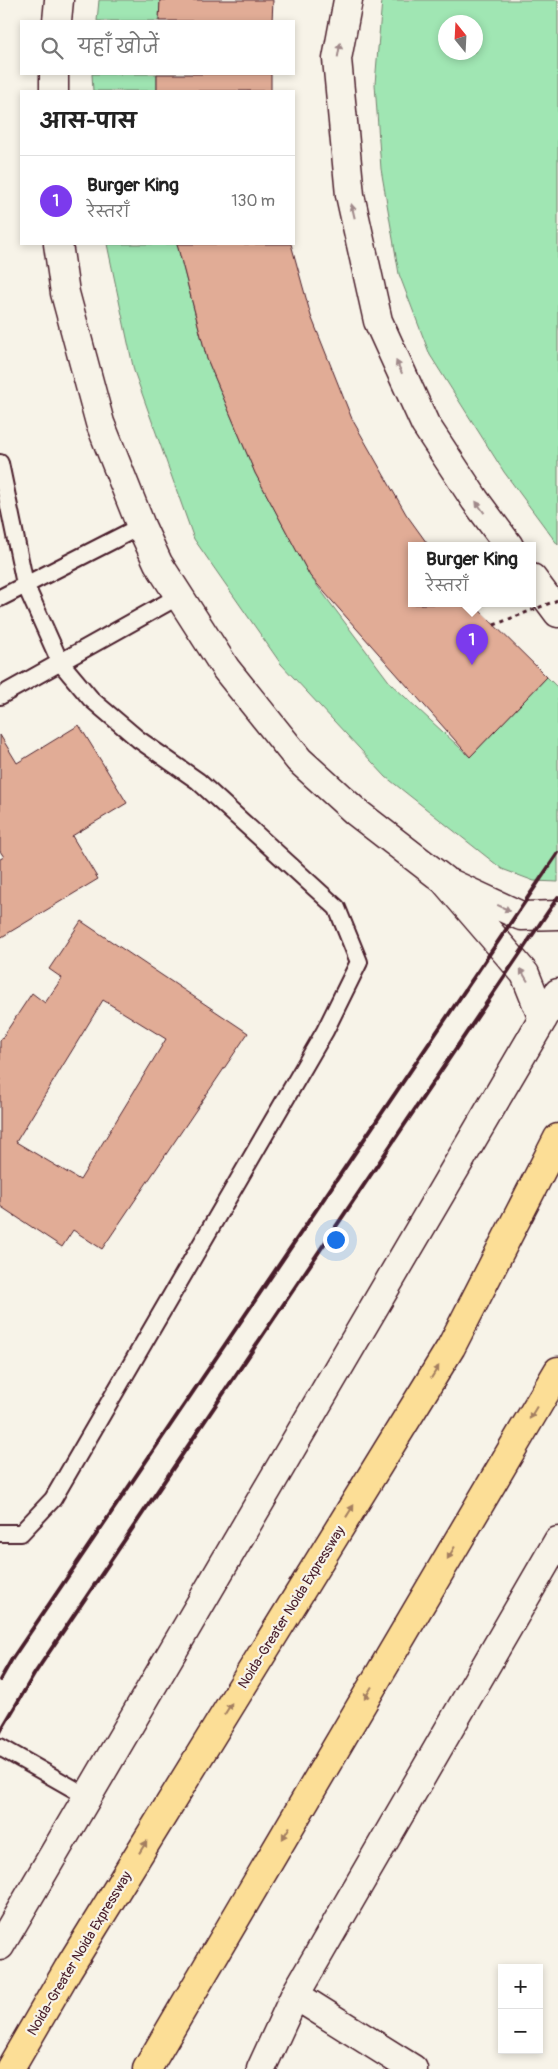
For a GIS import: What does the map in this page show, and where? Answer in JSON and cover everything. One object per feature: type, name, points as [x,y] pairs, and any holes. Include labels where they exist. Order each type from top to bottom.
[{"type":"highway","name":"Noida-Greater Noida Expressway","points":[[10,2069],[68,1969],[451,1347],[558,1138]]},
{"type":"highway","points":[[151,2063],[558,1370]]},
{"type":"highway","points":[[0,2068],[68,1969]]},
{"type":"street","points":[[58,20],[59,0]]},
{"type":"street","points":[[348,0],[337,59],[347,166],[350,195],[378,321],[425,424],[475,500],[506,542]]},
{"type":"street","points":[[54,75],[54,90]]},
{"type":"street","points":[[58,245],[66,293],[100,423],[141,526],[158,563],[226,669],[299,760],[356,812],[444,880],[524,974],[543,1019]]},
{"type":"street","points":[[536,583],[558,613]]},
{"type":"street","points":[[444,880],[521,916],[558,915]]},
{"type":"street","points":[[0,1946],[558,992]]},
{"type":"street","points":[[261,2069],[295,1995],[558,1541]]},
{"type":"street","points":[[295,1995],[413,2069]]},
{"type":"lane","points":[[0,463],[24,584],[60,662],[91,699],[138,739],[198,781],[337,908],[359,962],[325,1030],[53,1499],[21,1533],[0,1533]]},
{"type":"lane","points":[[0,598],[24,584],[73,562],[141,526]]},
{"type":"lane","points":[[0,696],[179,596]]},
{"type":"lane","points":[[0,1747],[88,1797]]},
{"type":"path","points":[[494,624],[558,600]]},
{"type":"green space","points":[[99,0],[160,0],[159,20],[97,20]]},
{"type":"green space","points":[[382,0],[558,0],[558,545],[504,472],[430,355],[399,274],[381,169],[375,84]]},
{"type":"green space","points":[[92,75],[157,75],[157,90],[93,90]]},
{"type":"green space","points":[[107,245],[177,245],[207,359],[255,473],[310,576],[391,684],[470,757],[547,677],[558,688],[558,882],[534,881],[502,869],[386,777],[281,664],[194,539],[134,371]]},
{"type":"building","points":[[160,0],[273,0],[272,20],[159,20]]},
{"type":"building","points":[[157,75],[271,75],[271,90],[157,90]]},
{"type":"building","points":[[177,245],[291,245],[311,316],[352,419],[406,514],[426,542],[408,542],[408,607],[476,607],[547,677],[470,757],[310,576],[255,473],[207,359]]},
{"type":"building","points":[[79,725],[127,803],[72,836],[98,879],[0,938],[0,859],[4,857],[0,851],[0,735],[17,763]]},
{"type":"building","points":[[81,921],[248,1033],[102,1249],[73,1230],[62,1247],[0,1206],[0,1041],[32,993],[45,1003],[62,978],[49,969]],"holes":[[[103,1000],[166,1039],[80,1180],[16,1142]]]},
{"type":"railway","points":[[0,1680],[12,1659],[558,853]]},
{"type":"railway","points":[[0,1732],[35,1673],[558,897]]},
{"type":"place","name":"Burger King","points":[[472,665]]}]
